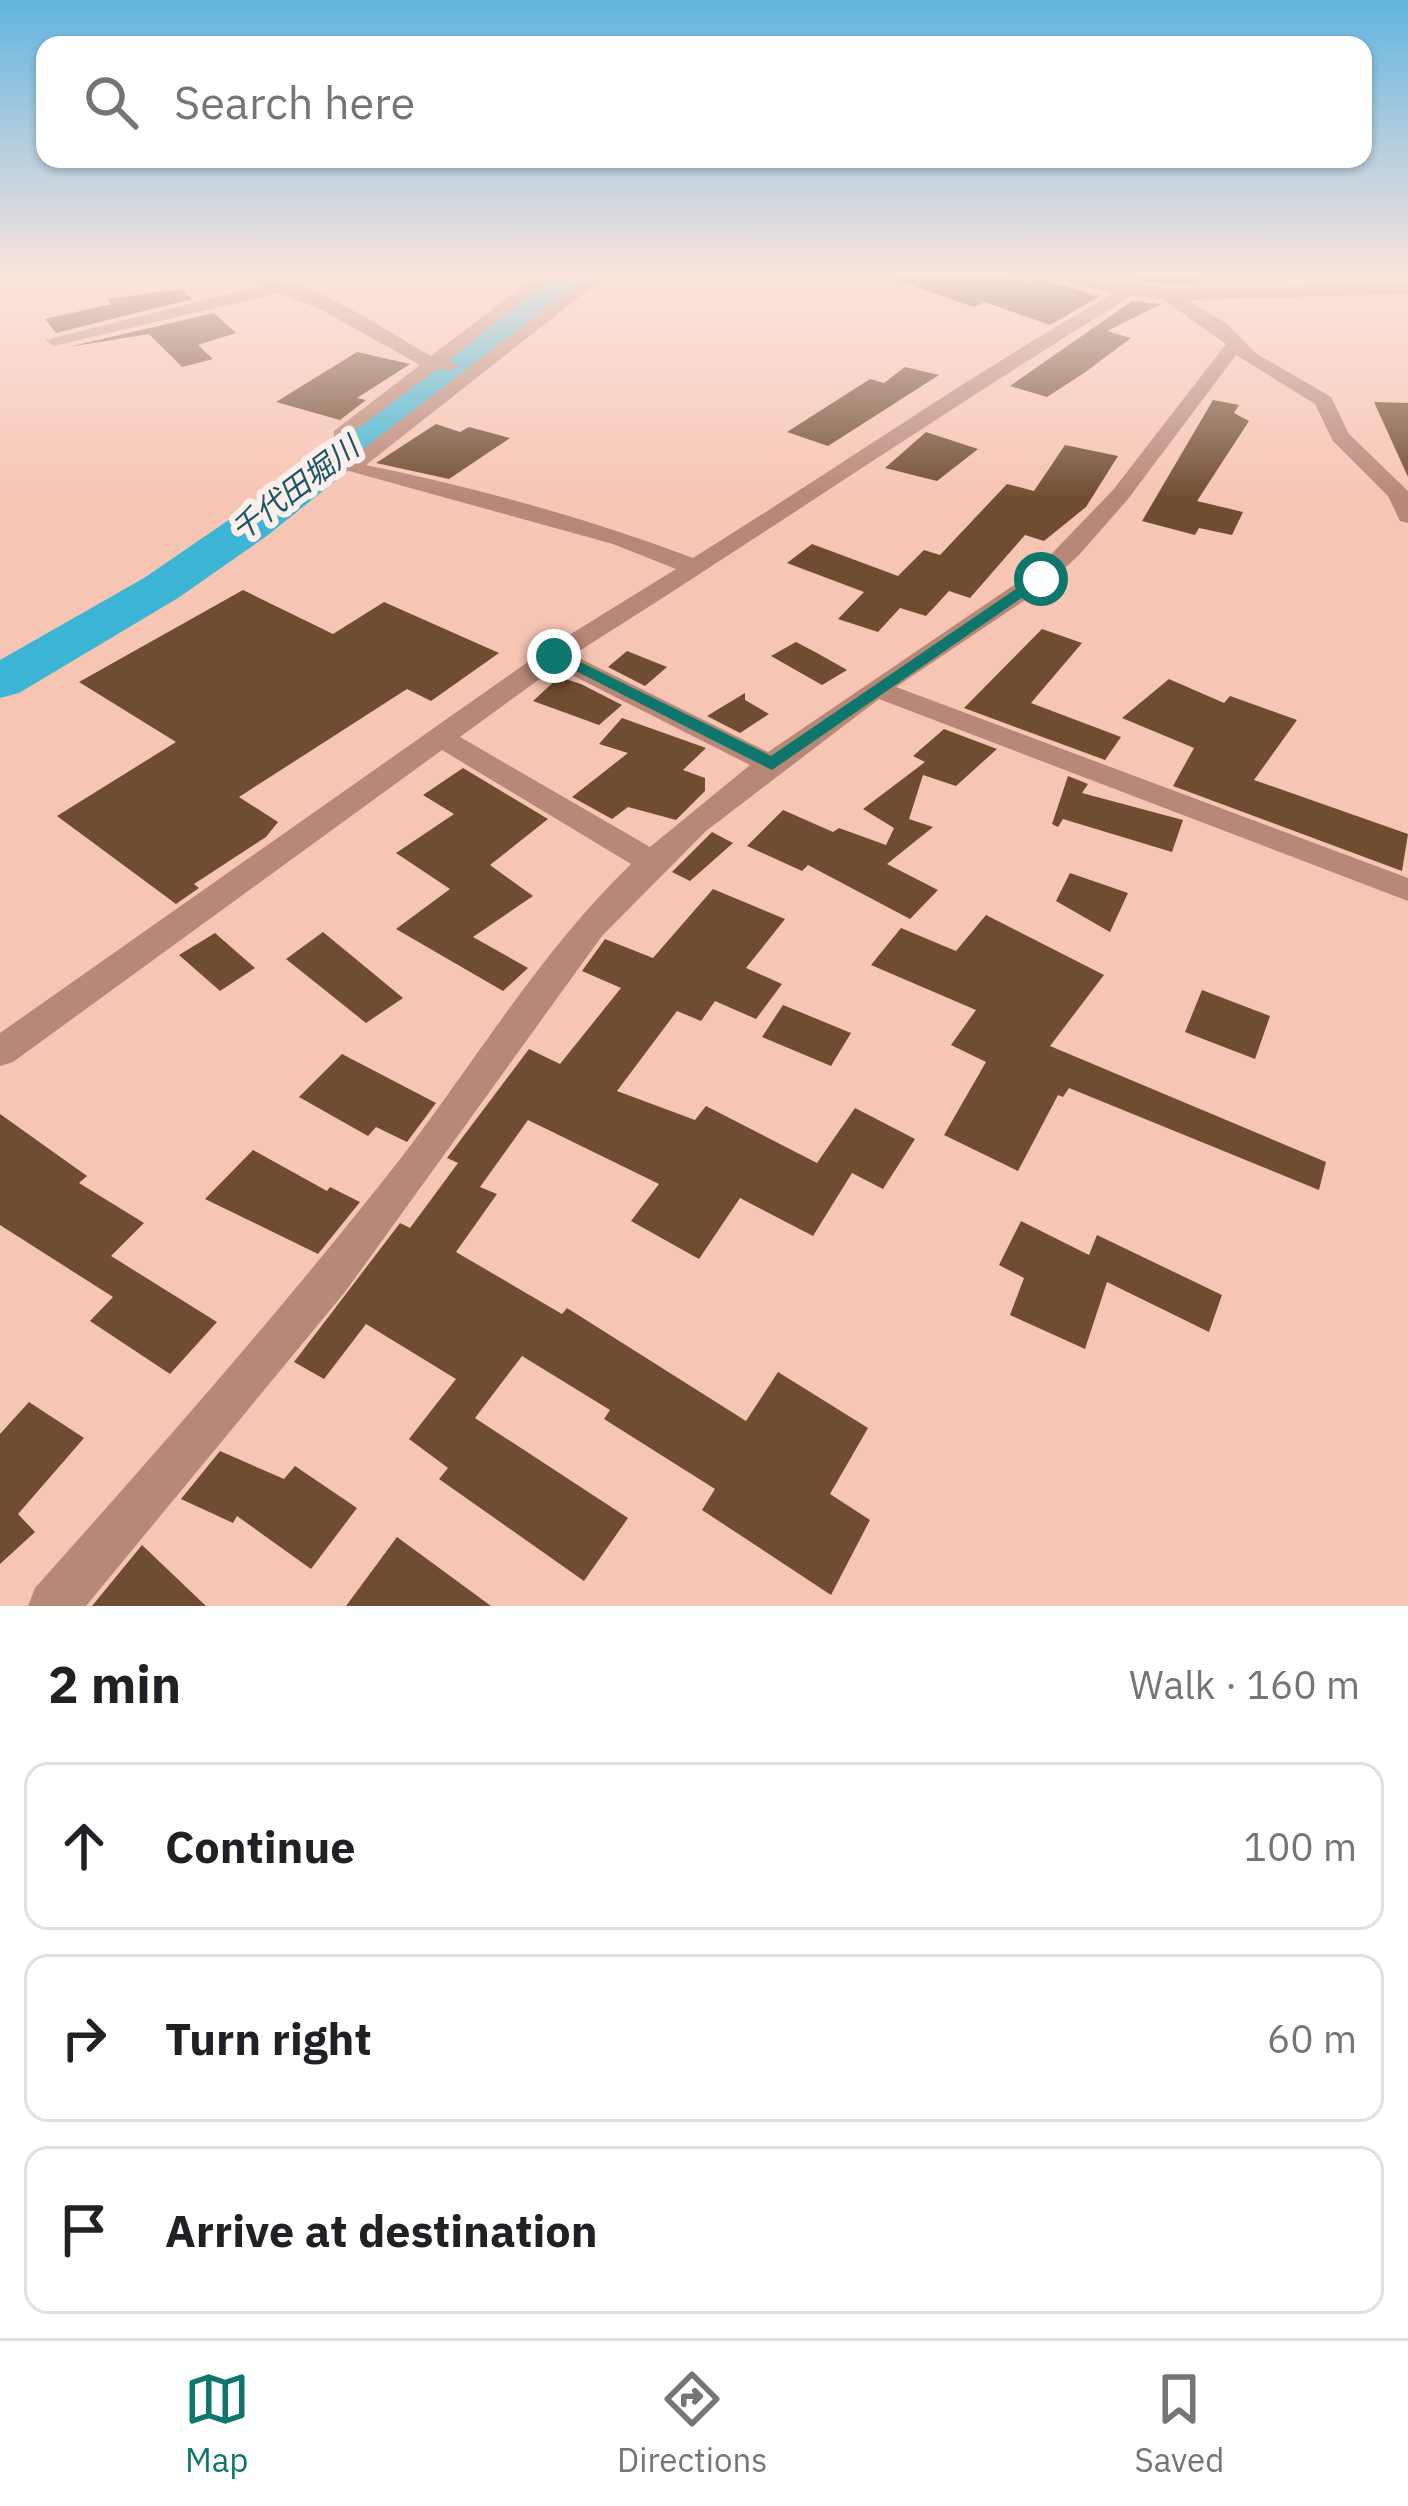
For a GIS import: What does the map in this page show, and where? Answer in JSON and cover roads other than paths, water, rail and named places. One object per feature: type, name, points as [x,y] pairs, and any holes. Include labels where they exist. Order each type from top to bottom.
[{"type":"street","points":[[407,350],[429,362],[471,370]]},
{"type":"street","points":[[341,435],[445,350]]},
{"type":"street","points":[[498,350],[349,468],[475,496],[621,539],[694,567]]},
{"type":"street","points":[[0,1052],[554,656],[893,443],[1026,350]]},
{"type":"street","points":[[54,1606],[265,1363],[420,1162],[520,1017],[617,897],[772,764],[1041,579],[1097,526],[1230,350]]},
{"type":"street","points":[[1241,350],[1324,401],[1340,437],[1398,493],[1408,516]]},
{"type":"street","points":[[554,656],[772,764]]},
{"type":"street","points":[[878,689],[1408,890]]},
{"type":"street","points":[[440,737],[653,863]]},
{"type":"waterway","name":"千代田堀川","points":[[0,682],[161,588],[252,525],[478,350]]}]
